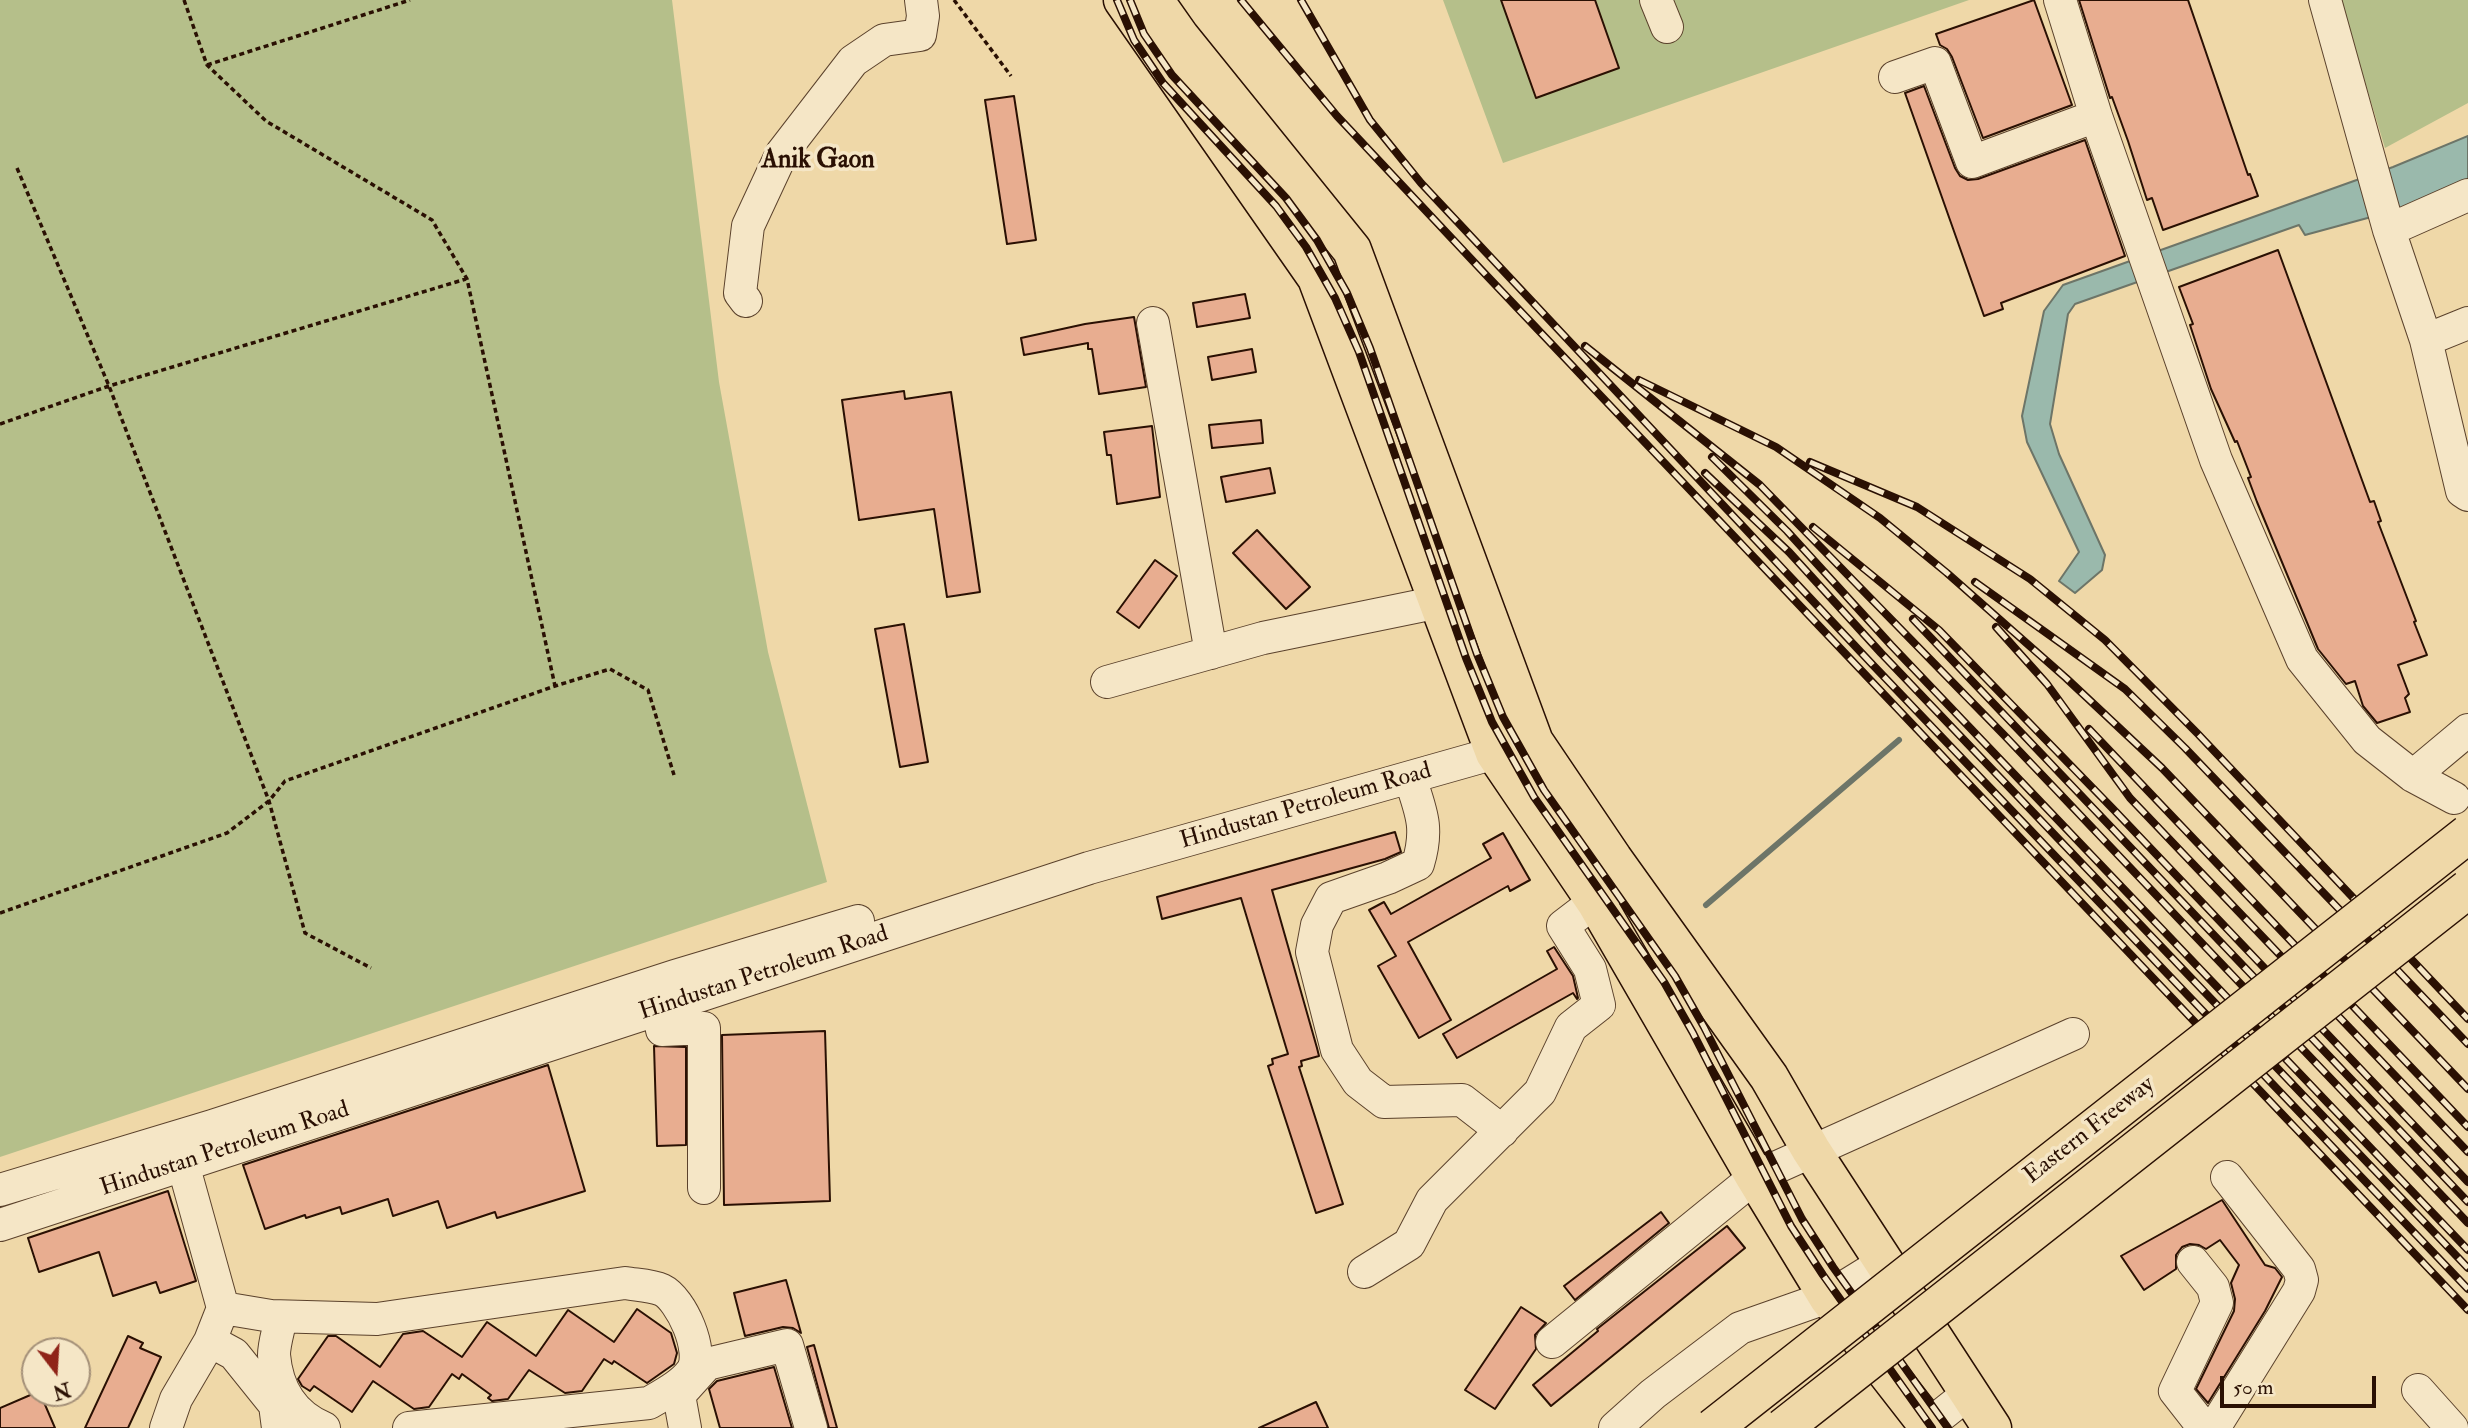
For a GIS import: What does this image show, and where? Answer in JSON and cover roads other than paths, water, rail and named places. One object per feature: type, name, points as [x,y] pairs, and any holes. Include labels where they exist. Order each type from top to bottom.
[{"type":"main road","points":[[1123,0],[1317,278],[1492,744],[1596,902],[1755,1177],[1828,1297],[1928,1427]]},
{"type":"main road","points":[[1154,0],[1180,37],[1352,250],[1531,732],[1627,878],[1769,1077],[1811,1150],[1992,1428]]},
{"type":"main road","name":"Eastern Freeway","points":[[1713,1428],[2468,834]]},
{"type":"main road","name":"Eastern Freeway","points":[[1783,1428],[2468,889]]},
{"type":"street","points":[[746,302],[740,293],[748,226],[782,153],[853,61],[884,40],[920,35],[923,16],[921,0]]},
{"type":"street","points":[[2060,0],[2096,116],[2216,460],[2302,659],[2367,740],[2413,776],[2454,798]]},
{"type":"street","points":[[2325,0],[2389,230],[2426,340],[2462,491],[2468,495]]},
{"type":"street","points":[[1895,77],[1935,63],[1972,162],[2096,116]]},
{"type":"street","points":[[2389,230],[2468,195]]},
{"type":"street","points":[[1153,323],[1210,653]]},
{"type":"street","points":[[2426,340],[2468,323]]},
{"type":"street","points":[[1107,682],[1263,638],[1439,602]]},
{"type":"street","points":[[2413,776],[2468,730]]},
{"type":"street","name":"Hindustan Petroleum Road","points":[[0,1225],[1089,868],[1410,778],[1492,744],[1531,732]]},
{"type":"street","points":[[0,1190],[212,1126],[675,976],[1492,744]]},
{"type":"street","points":[[1410,778],[1424,820],[1424,844],[1418,864],[1388,878],[1331,898],[1317,925],[1312,952],[1337,1050],[1359,1082],[1384,1102],[1462,1100],[1502,1130]]},
{"type":"street","points":[[1364,1272],[1409,1244],[1432,1200],[1540,1092],[1571,1027],[1599,1005],[1590,969],[1563,926],[1627,878]]},
{"type":"street","points":[[658,1009],[663,1030],[704,1028],[704,1188]]},
{"type":"street","points":[[1552,1342],[1755,1177],[2073,1034]]},
{"type":"street","points":[[166,1428],[176,1399],[210,1341],[223,1308],[183,1164]]},
{"type":"street","points":[[2214,1428],[2299,1291],[2302,1280],[2299,1269],[2227,1177]]},
{"type":"street","points":[[2193,1262],[2213,1287],[2217,1303],[2175,1391],[2204,1428]]},
{"type":"street","points":[[1615,1428],[1653,1394],[1740,1328],[1828,1297],[1883,1263]]},
{"type":"street","points":[[223,1308],[281,1317],[377,1320],[625,1283],[663,1291],[679,1308],[691,1328],[696,1360],[693,1370],[677,1386],[649,1403],[409,1428]]},
{"type":"street","points":[[281,1317],[274,1353],[279,1387],[301,1416],[324,1428]]},
{"type":"street","points":[[210,1341],[234,1354],[275,1405],[278,1428]]},
{"type":"street","points":[[685,1428],[679,1395],[707,1364],[787,1345],[811,1428]]},
{"type":"street","points":[[2418,1390],[2452,1428]]},
{"type":"street","points":[[1928,1427],[1969,1393]]},
{"type":"waterway","points":[[1706,905],[1899,740]]},
{"type":"railway","points":[[1117,0],[1134,40],[1163,83],[1276,206],[1306,247],[1335,298],[1359,352],[1466,658],[1492,722],[1534,797],[1664,982],[1693,1033],[1791,1226],[1932,1428]]},
{"type":"railway","points":[[1130,0],[1144,34],[1172,75],[1286,198],[1317,240],[1347,293],[1370,348],[1477,654],[1503,717],[1544,790],[1675,976],[1802,1219],[1948,1428]]},
{"type":"railway","points":[[1241,0],[1337,116],[2468,1310]]},
{"type":"railway","points":[[1301,0],[1370,120],[1421,183],[1871,663],[2468,1289]]},
{"type":"railway","points":[[1585,346],[1760,485],[2004,735],[2468,1223]]},
{"type":"railway","points":[[1639,380],[1776,447],[1880,518],[1947,573],[2066,678],[2162,768],[2468,1089]]},
{"type":"railway","points":[[1712,457],[1787,531],[1891,645],[2468,1250]]},
{"type":"railway","points":[[1810,462],[1917,507],[2030,579],[2105,640],[2198,734],[2468,1019]]},
{"type":"railway","points":[[1705,473],[1789,552],[1881,653],[2468,1268]]},
{"type":"railway","points":[[1813,527],[1939,630],[2468,1182]]},
{"type":"railway","points":[[1975,582],[2125,689],[2185,748],[2468,1044]]},
{"type":"railway","points":[[1913,619],[2468,1202]]},
{"type":"railway","points":[[1996,627],[2047,684],[2130,798],[2468,1152]]},
{"type":"railway","points":[[2089,729],[2468,1127]]},
{"type":"district","name":"Anik Gaon","points":[[818,161]]}]
